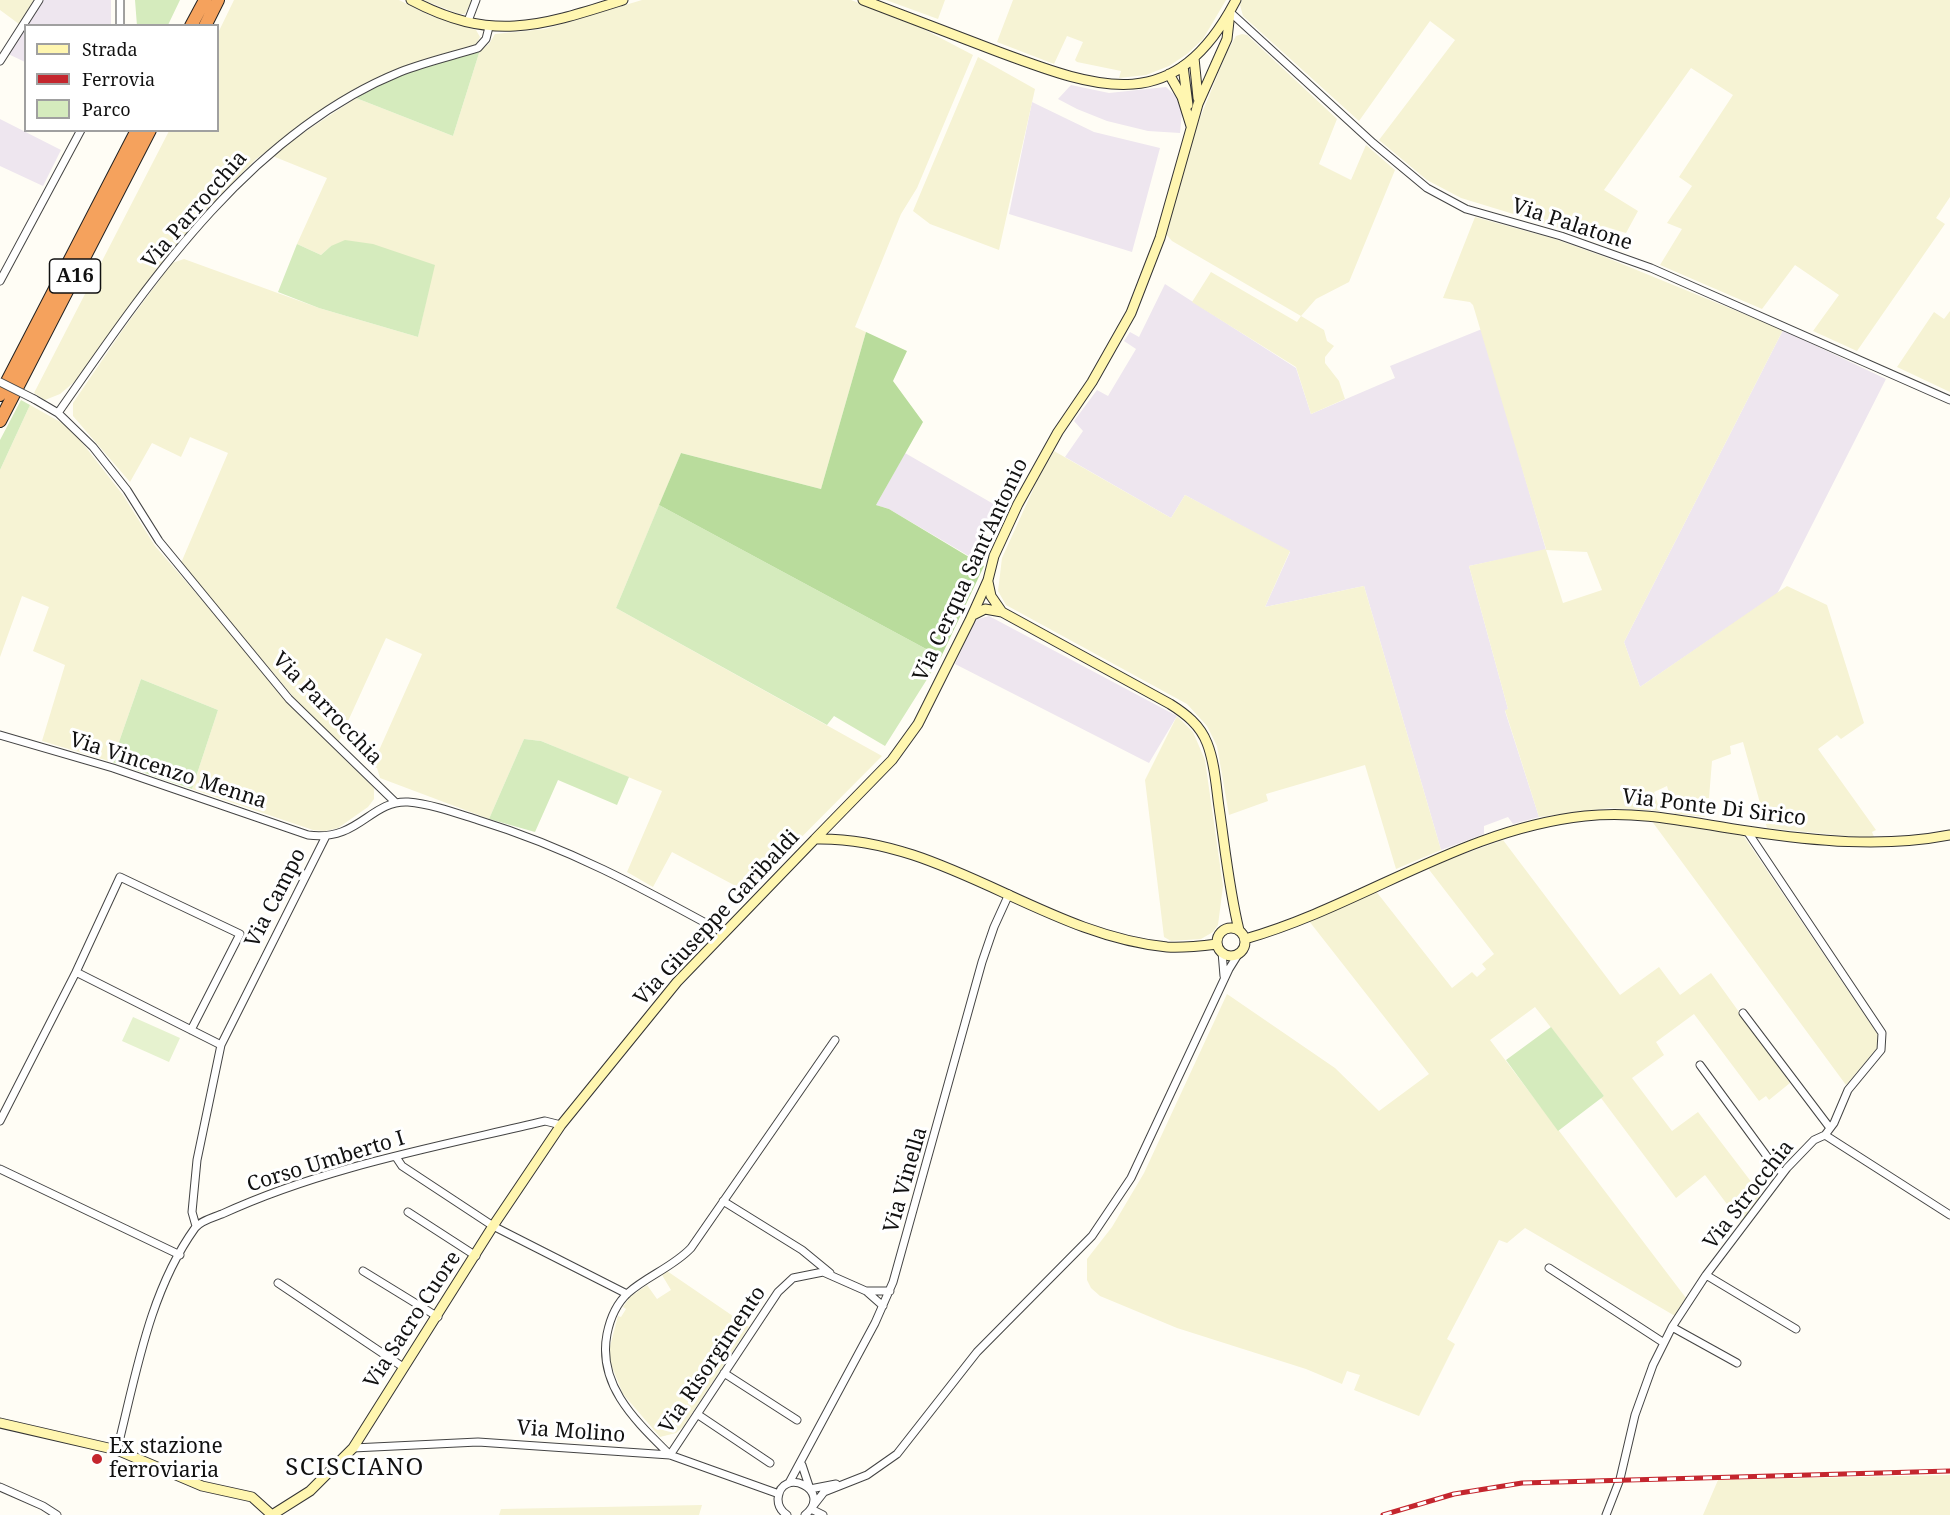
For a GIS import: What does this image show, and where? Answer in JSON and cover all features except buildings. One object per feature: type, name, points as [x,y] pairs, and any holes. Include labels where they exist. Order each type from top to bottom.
[{"type":"highway","points":[[191,24],[203,0]]},
{"type":"highway","points":[[206,24],[218,0]]},
{"type":"highway","name":"A16","points":[[0,395],[136,132]]},
{"type":"highway","name":"A16","points":[[0,421],[149,132]]},
{"type":"street","points":[[0,61],[39,0]]},
{"type":"street","points":[[120,0],[120,24]]},
{"type":"street","points":[[411,0],[433,12],[489,27],[551,23],[623,0]]},
{"type":"street","points":[[468,21],[476,0]]},
{"type":"street","points":[[862,0],[1080,81],[1119,86],[1137,84],[1169,74],[1194,58],[1219,30],[1236,0]]},
{"type":"street","name":"Via Cerqua Sant'Antonio","points":[[1198,104],[1227,39],[1230,12]]},
{"type":"street","name":"Via Palatone","points":[[1230,12],[1426,188],[1466,209],[1561,236],[1651,268],[1950,400]]},
{"type":"street","name":"Via Parrocchia","points":[[58,413],[163,270],[225,195],[268,153],[310,123],[378,82],[400,72],[478,48],[486,39],[489,27]]},
{"type":"street","name":"Via Cerqua Sant'Antonio","points":[[815,839],[892,760],[918,724],[973,615],[986,597],[994,556],[1018,504],[1058,432],[1092,382],[1131,313],[1160,238],[1192,129],[1198,104],[1199,85],[1194,58]]},
{"type":"street","points":[[1183,66],[1188,94],[1187,112]]},
{"type":"street","points":[[1169,74],[1187,112],[1192,129]]},
{"type":"street","points":[[0,281],[80,132]]},
{"type":"street","name":"Via Parrocchia","points":[[0,382],[58,413],[93,447],[127,490],[159,541],[289,699],[395,802]]},
{"type":"street","points":[[986,597],[986,609]]},
{"type":"street","points":[[805,1515],[824,1492],[867,1475],[897,1454],[985,1344],[1092,1236],[1131,1178],[1224,979],[1244,947],[1245,939],[1239,930],[1232,903],[1214,767],[1207,742],[1198,727],[1186,714],[1170,704],[1002,612],[986,597]]},
{"type":"street","points":[[973,615],[986,609],[1002,612]]},
{"type":"street","name":"Via Vincenzo Menna","points":[[0,735],[113,768],[308,835],[326,836]]},
{"type":"street","points":[[395,802],[431,806],[530,836],[611,871],[722,932]]},
{"type":"street","name":"Via Campo","points":[[196,1226],[192,1212],[197,1160],[221,1045],[326,836],[348,831],[395,802]]},
{"type":"street","name":"Via Ponte Di Sirico","points":[[1245,939],[1340,904],[1478,842],[1556,820],[1610,814],[1639,814],[1747,831],[1857,842],[1926,840],[1950,835]]},
{"type":"street","name":"Via Strocchia","points":[[1606,1515],[1620,1479],[1635,1415],[1653,1365],[1672,1327],[1706,1275],[1783,1173],[1814,1140],[1828,1132],[1848,1090],[1881,1050],[1883,1036],[1747,831]]},
{"type":"street","name":"Via Giuseppe Garibaldi","points":[[561,1125],[642,1023],[722,932],[815,839],[847,838],[885,847],[967,874],[1072,923],[1147,944],[1168,947],[1220,948]]},
{"type":"street","name":"Via Campo","points":[[76,972],[120,878],[240,934],[191,1030]]},
{"type":"street","name":"Via Vinella","points":[[779,1494],[802,1462],[890,1290],[909,1232],[982,962],[1009,894]]},
{"type":"street","points":[[1224,979],[1220,932],[1227,921],[1232,903]]},
{"type":"street","points":[[1220,932],[1228,928],[1239,930]]},
{"type":"street","points":[[1220,948],[1231,956],[1239,953]]},
{"type":"street","points":[[0,1121],[76,972],[221,1045]]},
{"type":"street","points":[[1743,1012],[1828,1132],[1950,1215]]},
{"type":"street","name":"Via Risorgimento","points":[[835,1040],[691,1248],[681,1259],[627,1293],[610,1321],[606,1346],[606,1367],[618,1396],[627,1410],[670,1455],[785,1283],[802,1274],[823,1272],[866,1291]]},
{"type":"street","points":[[1700,1065],[1774,1166],[1783,1173]]},
{"type":"street","name":"Corso Umberto I","points":[[196,1226],[242,1205],[311,1179],[544,1121],[561,1125]]},
{"type":"street","name":"Via Sacro Cuore","points":[[272,1515],[310,1491],[353,1448],[403,1367],[438,1317],[493,1226],[561,1125]]},
{"type":"street","points":[[396,1157],[402,1166],[493,1226],[627,1293]]},
{"type":"street","points":[[0,1169],[180,1256]]},
{"type":"street","points":[[723,1201],[802,1250],[832,1275]]},
{"type":"street","points":[[408,1212],[476,1256]]},
{"type":"street","points":[[117,1450],[149,1324],[160,1293],[196,1226]]},
{"type":"street","points":[[1549,1268],[1664,1343]]},
{"type":"street","points":[[363,1271],[438,1317]]},
{"type":"street","points":[[1706,1275],[1796,1329]]},
{"type":"street","points":[[278,1283],[403,1367]]},
{"type":"street","points":[[866,1291],[890,1290]]},
{"type":"street","points":[[866,1291],[883,1306]]},
{"type":"street","points":[[1672,1327],[1737,1363]]},
{"type":"street","points":[[724,1373],[797,1420]]},
{"type":"street","points":[[697,1413],[770,1463]]},
{"type":"street","points":[[0,1423],[117,1450],[202,1486],[252,1497],[272,1515]]},
{"type":"street","name":"Via Molino","points":[[353,1448],[478,1442],[670,1455],[779,1494]]},
{"type":"street","points":[[802,1462],[803,1475],[810,1489],[812,1507],[823,1515]]},
{"type":"street","points":[[789,1483],[800,1482],[810,1489],[850,1482]]},
{"type":"street","points":[[0,1487],[43,1506],[57,1515]]},
{"type":"street","points":[[779,1494],[780,1511],[787,1515]]},
{"type":"shaded area","points":[[0,0],[34,0],[19,24],[0,10]]},
{"type":"shaded area","points":[[34,0],[111,0],[111,24],[24,24],[24,62],[2,51]]},
{"type":"shaded area","points":[[234,0],[399,0],[431,16],[476,30],[480,37],[475,46],[413,64],[328,109],[256,159],[209,207],[85,373],[60,394],[45,400],[34,393],[168,132],[219,132],[219,31]]},
{"type":"shaded area","points":[[423,0],[472,0],[465,14],[459,14]]},
{"type":"shaded area","points":[[642,0],[851,0],[912,23],[973,55],[917,188],[901,214],[855,327],[866,332],[821,489],[681,453],[616,608],[882,756],[747,892],[672,852],[653,887],[627,872],[662,791],[541,741],[524,739],[489,819],[380,778],[377,768],[372,766],[422,654],[386,638],[338,743],[317,725],[181,563],[228,453],[190,437],[181,457],[152,443],[130,482],[73,416],[73,403],[124,328],[172,263],[184,259],[319,308],[418,337],[434,265],[331,246],[321,255],[297,244],[327,178],[270,155],[356,98],[453,136],[480,50],[489,44],[495,34],[545,29]]},
{"type":"shaded area","points":[[886,0],[945,0],[938,19]]},
{"type":"shaded area","points":[[1013,0],[1226,0],[1203,39],[1187,54],[1169,66],[1146,75],[1119,78],[1121,71],[1077,62],[1075,60],[1083,42],[1067,36],[1054,64],[997,42]]},
{"type":"shaded area","points":[[1242,0],[1950,0],[1950,197],[1936,218],[1945,224],[1857,351],[1813,331],[1839,295],[1795,265],[1762,309],[1660,265],[1682,229],[1667,223],[1692,186],[1679,177],[1733,95],[1691,68],[1604,190],[1638,211],[1626,233],[1603,226],[1599,227],[1592,238],[1461,198],[1427,180],[1379,140],[1455,40],[1430,21],[1359,121],[1243,16],[1240,5]]},
{"type":"shaded area","points":[[1247,35],[1337,119],[1319,164],[1351,180],[1366,145],[1395,170],[1349,282],[1316,299],[1301,316],[1172,241],[1164,232],[1193,135],[1227,52],[1236,36]]},
{"type":"shaded area","points":[[978,57],[1035,89],[999,250],[930,224],[913,211]]},
{"type":"shaded area","points":[[1071,85],[1109,93],[1166,87],[1181,101],[1180,133],[1148,131],[1107,121],[1077,109],[1058,99]]},
{"type":"shaded area","points":[[1032,102],[1094,132],[1160,148],[1132,252],[1009,214]]},
{"type":"shaded area","points":[[0,119],[61,150],[43,186],[0,166]]},
{"type":"shaded area","points":[[1475,217],[1555,239],[1605,257],[1783,330],[1624,642],[1640,687],[1787,586],[1827,605],[1864,723],[1841,739],[1837,735],[1818,749],[1876,830],[1872,832],[1875,839],[1767,828],[1743,742],[1730,746],[1731,754],[1712,761],[1709,798],[1702,798],[1705,817],[1675,814],[1667,786],[1654,792],[1660,811],[1610,808],[1539,817],[1505,710],[1508,709],[1469,566],[1546,549],[1473,305],[1470,302],[1443,298]],"holes":[[[1546,550],[1587,552],[1602,590],[1563,603]]]},
{"type":"shaded area","points":[[1211,272],[1297,322],[1301,316],[1324,330],[1327,341],[1334,346],[1325,357],[1325,363],[1339,381],[1345,399],[1311,414],[1296,367],[1192,302]]},
{"type":"shaded area","points":[[1165,284],[1296,368],[1311,414],[1395,378],[1390,366],[1482,329],[1546,550],[1469,566],[1508,709],[1505,711],[1539,817],[1513,824],[1508,817],[1484,826],[1484,834],[1441,850],[1364,586],[1265,607],[1290,552],[1185,495],[1171,518],[1065,457],[1083,431],[1074,421],[1097,390],[1108,396],[1136,349],[1124,341],[1130,332],[1139,337]]},
{"type":"shaded area","points":[[1950,311],[1950,392],[1897,367],[1934,312],[1944,319]]},
{"type":"shaded area","points":[[1783,330],[1886,379],[1777,594],[1640,687],[1624,642]]},
{"type":"shaded area","points":[[30,405],[64,424],[77,436],[123,495],[155,546],[314,729],[374,788],[374,799],[368,807],[338,828],[325,831],[313,830],[192,789],[218,710],[141,679],[112,762],[42,741],[65,665],[33,651],[49,607],[22,596],[0,657],[0,470]]},
{"type":"shaded area","points":[[1054,451],[1171,518],[1185,495],[1290,551],[1265,607],[1364,586],[1441,850],[1396,869],[1365,765],[1266,794],[1268,801],[1229,815],[1217,746],[1207,726],[1187,704],[1006,605],[998,591],[1002,558],[1037,481]]},
{"type":"shaded area","points":[[905,453],[997,506],[974,559],[889,509],[876,505]]},
{"type":"shaded area","points":[[989,616],[1177,716],[1149,763],[955,664],[975,620]]},
{"type":"shaded area","points":[[1177,716],[1193,732],[1205,760],[1223,886],[1218,925],[1213,932],[1201,939],[1171,941],[1164,937],[1145,780]]},
{"type":"shaded area","points":[[1651,820],[1743,835],[1878,1035],[1877,1048],[1846,1085]]},
{"type":"shaded area","points":[[1503,840],[1620,995],[1659,967],[1680,995],[1711,973],[1790,1083],[1769,1100],[1766,1096],[1759,1101],[1694,1014],[1656,1042],[1664,1055],[1632,1078],[1672,1131],[1698,1112],[1762,1196],[1742,1224],[1705,1175],[1676,1198],[1601,1098],[1604,1096],[1535,1007],[1490,1040],[1686,1298],[1675,1316],[1525,1228],[1507,1243],[1499,1240],[1447,1339],[1455,1344],[1419,1416],[1354,1390],[1360,1375],[1347,1371],[1342,1384],[1306,1369],[1177,1328],[1100,1296],[1091,1288],[1087,1280],[1087,1259],[1112,1227],[1144,1173],[1227,994],[1335,1068],[1379,1111],[1429,1074],[1309,921],[1375,890],[1452,988],[1472,972],[1477,977],[1486,969],[1482,964],[1494,954],[1427,867]]},
{"type":"shaded area","points":[[667,1271],[749,1327],[683,1427],[676,1433],[660,1437],[623,1394],[610,1362],[609,1350],[618,1316],[621,1317],[626,1309],[623,1307],[630,1297],[647,1285],[657,1299],[671,1290],[662,1275]]},
{"type":"shaded area","points":[[1950,1475],[1950,1515],[1703,1515],[1718,1480]]},
{"type":"shaded area","points":[[702,1505],[699,1515],[499,1515],[501,1509]]},
{"type":"green space","points":[[135,0],[180,0],[168,24],[137,24]]},
{"type":"green space","points":[[480,50],[453,136],[356,98],[401,74]]},
{"type":"green space","points":[[345,240],[373,244],[435,265],[418,337],[319,308],[278,292],[297,244],[321,255],[331,246]]},
{"type":"green space","points":[[866,332],[907,351],[893,381],[923,422],[876,505],[889,509],[984,566],[941,657],[659,505],[681,453],[821,489]]},
{"type":"green space","points":[[21,400],[30,405],[0,470],[0,440]]},
{"type":"green space","points":[[659,505],[941,657],[885,746],[834,716],[827,725],[616,608]]},
{"type":"green space","points":[[141,679],[218,710],[192,789],[112,762]]},
{"type":"green space","points":[[524,739],[541,741],[629,777],[617,805],[558,780],[535,832],[489,819]]},
{"type":"green space","points":[[133,1017],[180,1038],[169,1062],[122,1041]]},
{"type":"green space","points":[[1551,1027],[1604,1096],[1558,1131],[1506,1060]]},
{"type":"railway","points":[[1383,1515],[1454,1494],[1522,1483],[1950,1471]]},
{"type":"place","name":"Ex stazione ferroviaria","points":[[97,1459]]},
{"type":"district","name":"SCISCIANO","points":[[355,1468]]}]
